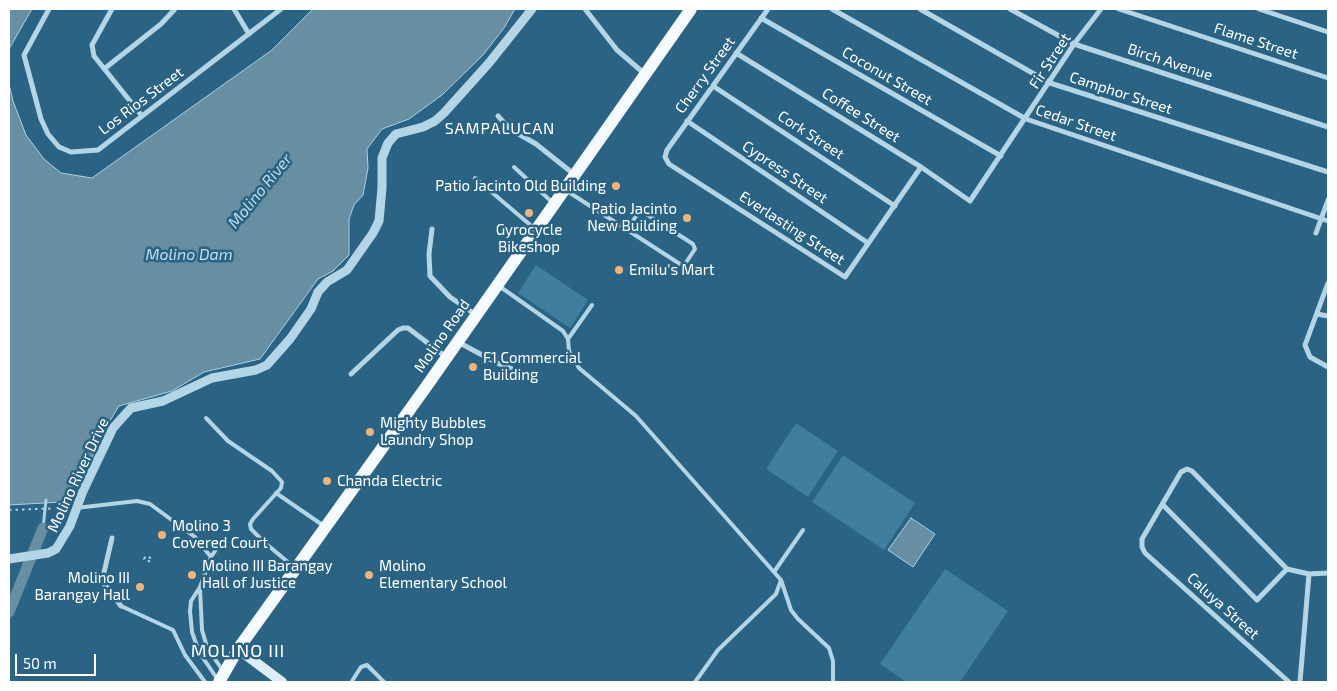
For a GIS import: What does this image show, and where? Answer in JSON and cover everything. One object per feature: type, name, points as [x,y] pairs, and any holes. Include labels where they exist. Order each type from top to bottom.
[{"type":"main road","name":"Molino Road","points":[[221,679],[238,649],[477,316],[691,9]]},
{"type":"main road","points":[[238,649],[282,682]]},
{"type":"street","name":"Los Rios Street","points":[[49,9],[24,55],[48,134],[59,146],[71,152],[98,150],[281,9]]},
{"type":"street","points":[[112,9],[92,45],[94,56],[142,116]]},
{"type":"street","points":[[104,68],[161,24],[175,9]]},
{"type":"street","points":[[234,9],[249,34]]},
{"type":"street","name":"Molino River Drive","points":[[9,559],[48,553],[56,549],[62,542],[113,428],[131,408],[163,401],[212,378],[256,370],[267,365],[290,339],[311,309],[318,292],[327,282],[348,270],[373,233],[379,221],[382,158],[388,143],[396,134],[422,127],[440,117],[489,63],[532,9]]},
{"type":"street","points":[[585,9],[617,50],[646,75]]},
{"type":"street","name":"Cherry Street","points":[[665,157],[667,150],[687,121],[768,9]]},
{"type":"street","name":"Cedar Street","points":[[832,9],[1026,119],[1328,221]]},
{"type":"street","name":"Camphor Street","points":[[920,9],[1050,84],[1328,172]]},
{"type":"street","name":"Birch Avenue","points":[[1010,9],[1074,44],[1328,127]]},
{"type":"street","name":"Fir Street","points":[[970,201],[1050,84],[1074,44],[1101,9]]},
{"type":"street","name":"Flame Street","points":[[1119,9],[1328,78]]},
{"type":"street","points":[[1259,9],[1328,32]]},
{"type":"street","name":"Coconut Street","points":[[761,18],[1001,156]]},
{"type":"street","name":"Coffee Street","points":[[736,53],[922,167],[970,201]]},
{"type":"street","name":"Cork Street","points":[[712,86],[895,206]]},
{"type":"street","points":[[498,116],[510,128],[536,144],[575,176]]},
{"type":"street","name":"Cypress Street","points":[[687,121],[868,243]]},
{"type":"street","name":"Everlasting Street","points":[[665,157],[669,164],[845,277],[922,167]]},
{"type":"street","points":[[1316,233],[1328,200]]},
{"type":"street","points":[[432,229],[429,254],[432,279],[450,297],[477,316]]},
{"type":"street","points":[[1328,283],[1305,345],[1307,352],[1315,361],[1328,367]]},
{"type":"street","points":[[1317,314],[1328,316]]},
{"type":"street","points":[[351,374],[398,330],[403,328],[408,328],[447,358]]},
{"type":"street","points":[[458,342],[497,363],[530,376]]},
{"type":"street","points":[[1287,569],[1256,600],[1163,505],[1181,472],[1187,469],[1192,471],[1287,569],[1309,574],[1328,573]]},
{"type":"street","name":"Caluya Street","points":[[1163,505],[1142,539],[1142,547],[1145,553],[1289,682]]},
{"type":"street","points":[[112,538],[102,581],[121,606]]},
{"type":"street","points":[[1300,682],[1309,574]]},
{"type":"lane","points":[[514,167],[555,205]]},
{"type":"lane","points":[[475,178],[536,231]]},
{"type":"lane","points":[[565,190],[627,230],[680,264],[685,264],[694,249],[693,244],[644,212],[638,213],[627,230]]},
{"type":"lane","points":[[498,285],[563,331],[568,339],[568,351],[579,368],[636,416],[781,580],[791,610],[829,648],[833,661],[833,682]]},
{"type":"lane","points":[[568,339],[592,305]]},
{"type":"lane","points":[[206,418],[228,441],[279,478],[282,485],[252,519],[251,529],[296,568]]},
{"type":"lane","points":[[276,493],[325,527]]},
{"type":"lane","points":[[76,508],[136,501],[150,504],[195,537],[210,557]]},
{"type":"lane","points":[[774,572],[803,530]]},
{"type":"lane","points":[[221,679],[199,652],[192,632],[190,606],[200,587],[210,557],[223,539]]},
{"type":"lane","points":[[695,682],[718,650],[776,594],[781,580]]},
{"type":"lane","points":[[200,587],[202,630],[221,679]]},
{"type":"lane","points":[[121,606],[173,630],[185,655],[205,682]]},
{"type":"lane","points":[[352,681],[361,667],[367,665],[383,680]]},
{"type":"path","points":[[9,510],[76,508]]},
{"type":"shaded area","points":[[536,265],[588,300],[570,328],[518,293]]},
{"type":"shaded area","points":[[796,423],[838,451],[808,497],[766,469]]},
{"type":"shaded area","points":[[843,455],[915,503],[884,550],[812,502]]},
{"type":"shaded area","points":[[945,569],[1008,611],[960,682],[906,682],[880,664]]},
{"type":"water","points":[[9,9],[32,9],[9,49]]},
{"type":"water","name":"Molino Dam","points":[[313,9],[515,9],[504,28],[483,55],[442,95],[409,119],[382,129],[367,149],[368,168],[363,195],[354,205],[349,219],[349,255],[333,271],[318,279],[260,359],[204,372],[172,391],[119,406],[103,432],[92,457],[62,502],[9,505],[9,84],[13,101],[26,135],[44,159],[61,173],[92,178],[272,50]]},
{"type":"water","points":[[911,518],[935,534],[913,567],[888,550]]},
{"type":"waterway","points":[[43,528],[46,500]]},
{"type":"waterway","points":[[9,612],[43,528]]},
{"type":"place","name":"Patio Jacinto Old Building","points":[[616,186]]},
{"type":"place","name":"Gyrocycle Bikeshop","points":[[529,213]]},
{"type":"place","name":"Patio Jacinto New Building","points":[[687,218]]},
{"type":"place","name":"Emilu's Mart","points":[[619,270]]},
{"type":"place","name":"F1 Commercial Building","points":[[473,367]]},
{"type":"place","name":"Mighty Bubbles Laundry Shop","points":[[370,432]]},
{"type":"place","name":"Chanda Electric","points":[[327,481]]},
{"type":"place","name":"Molino 3 Covered Court","points":[[162,535]]},
{"type":"place","name":"Molino III Barangay Hall of Justice","points":[[192,575]]},
{"type":"place","name":"Molino Elementary School","points":[[369,575]]},
{"type":"place","name":"Molino III Barangay Hall","points":[[140,587]]},
{"type":"district","name":"SAMPALUCAN","points":[[500,129]]},
{"type":"district","name":"MOLINO III","points":[[238,651]]},
{"type":"water label","name":"Molino River","points":[[260,191]]}]
